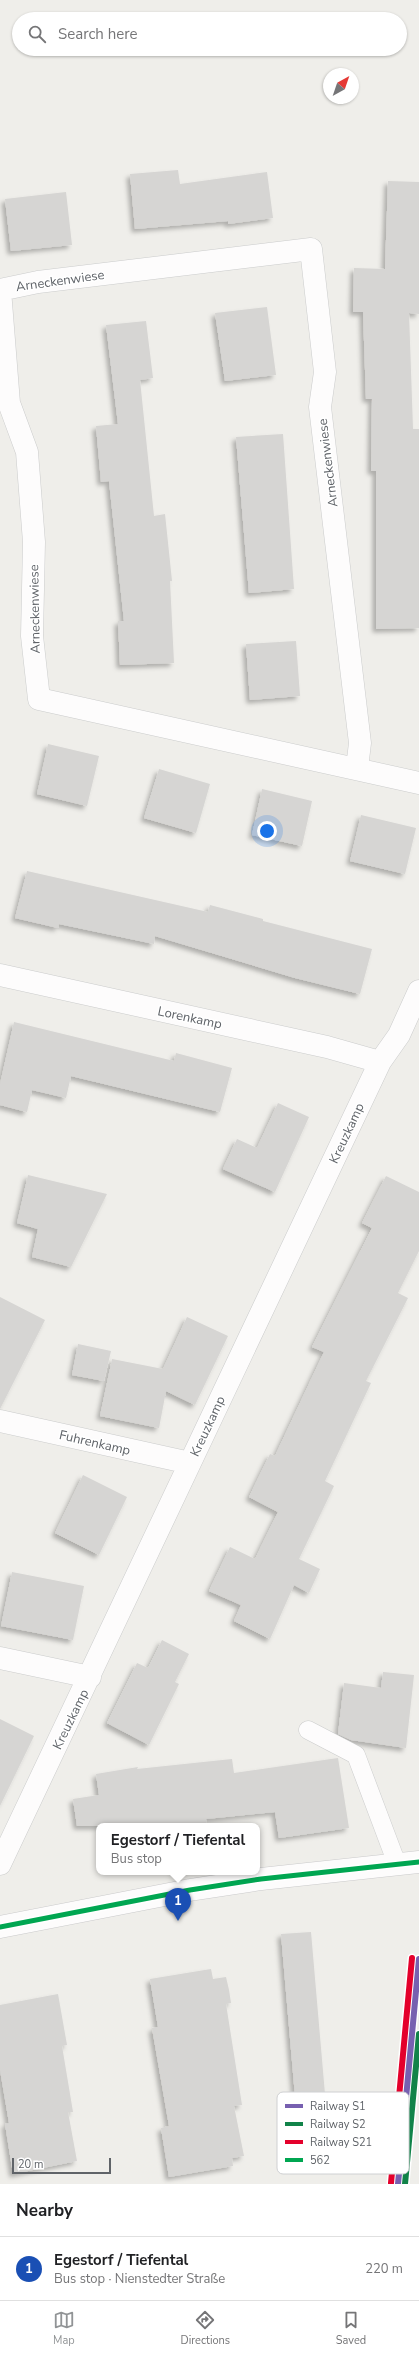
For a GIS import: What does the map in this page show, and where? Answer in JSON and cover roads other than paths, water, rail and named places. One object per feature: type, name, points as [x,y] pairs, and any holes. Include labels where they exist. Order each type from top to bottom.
[{"type":"street","name":"Arneckenwiese","points":[[357,768],[360,743],[320,407],[326,372],[311,250],[38,282],[0,290],[9,403],[27,452],[34,542],[32,636],[39,699],[357,768],[419,783]]},
{"type":"street","name":"Lorenkamp","points":[[0,975],[327,1047],[380,1062]]},
{"type":"street","name":"Kreuzkamp","points":[[0,1864],[90,1677],[380,1062],[399,1035],[419,991]]},
{"type":"street","name":"Fuhrenkamp","points":[[0,1421],[190,1463]]},
{"type":"street","points":[[0,1658],[90,1677]]},
{"type":"street","points":[[0,1927],[190,1890],[261,1879],[419,1862]]},
{"type":"lane","points":[[308,1730],[356,1755],[397,1864]]},
{"type":"rail line","name":"S21","points":[[399,2092],[412,1958]]},
{"type":"rail line","name":"S1","points":[[407,2092],[419,1959]]},
{"type":"rail line","name":"S2","points":[[409,2141],[419,2034]]},
{"type":"rail line","name":"S21","points":[[391,2183],[392,2174]]},
{"type":"rail line","name":"S1","points":[[398,2184],[399,2174]]},
{"type":"rail line","name":"S2","points":[[405,2184],[406,2174]]},
{"type":"place","name":"Egestorf / Tiefental","points":[[178,1921]]}]
